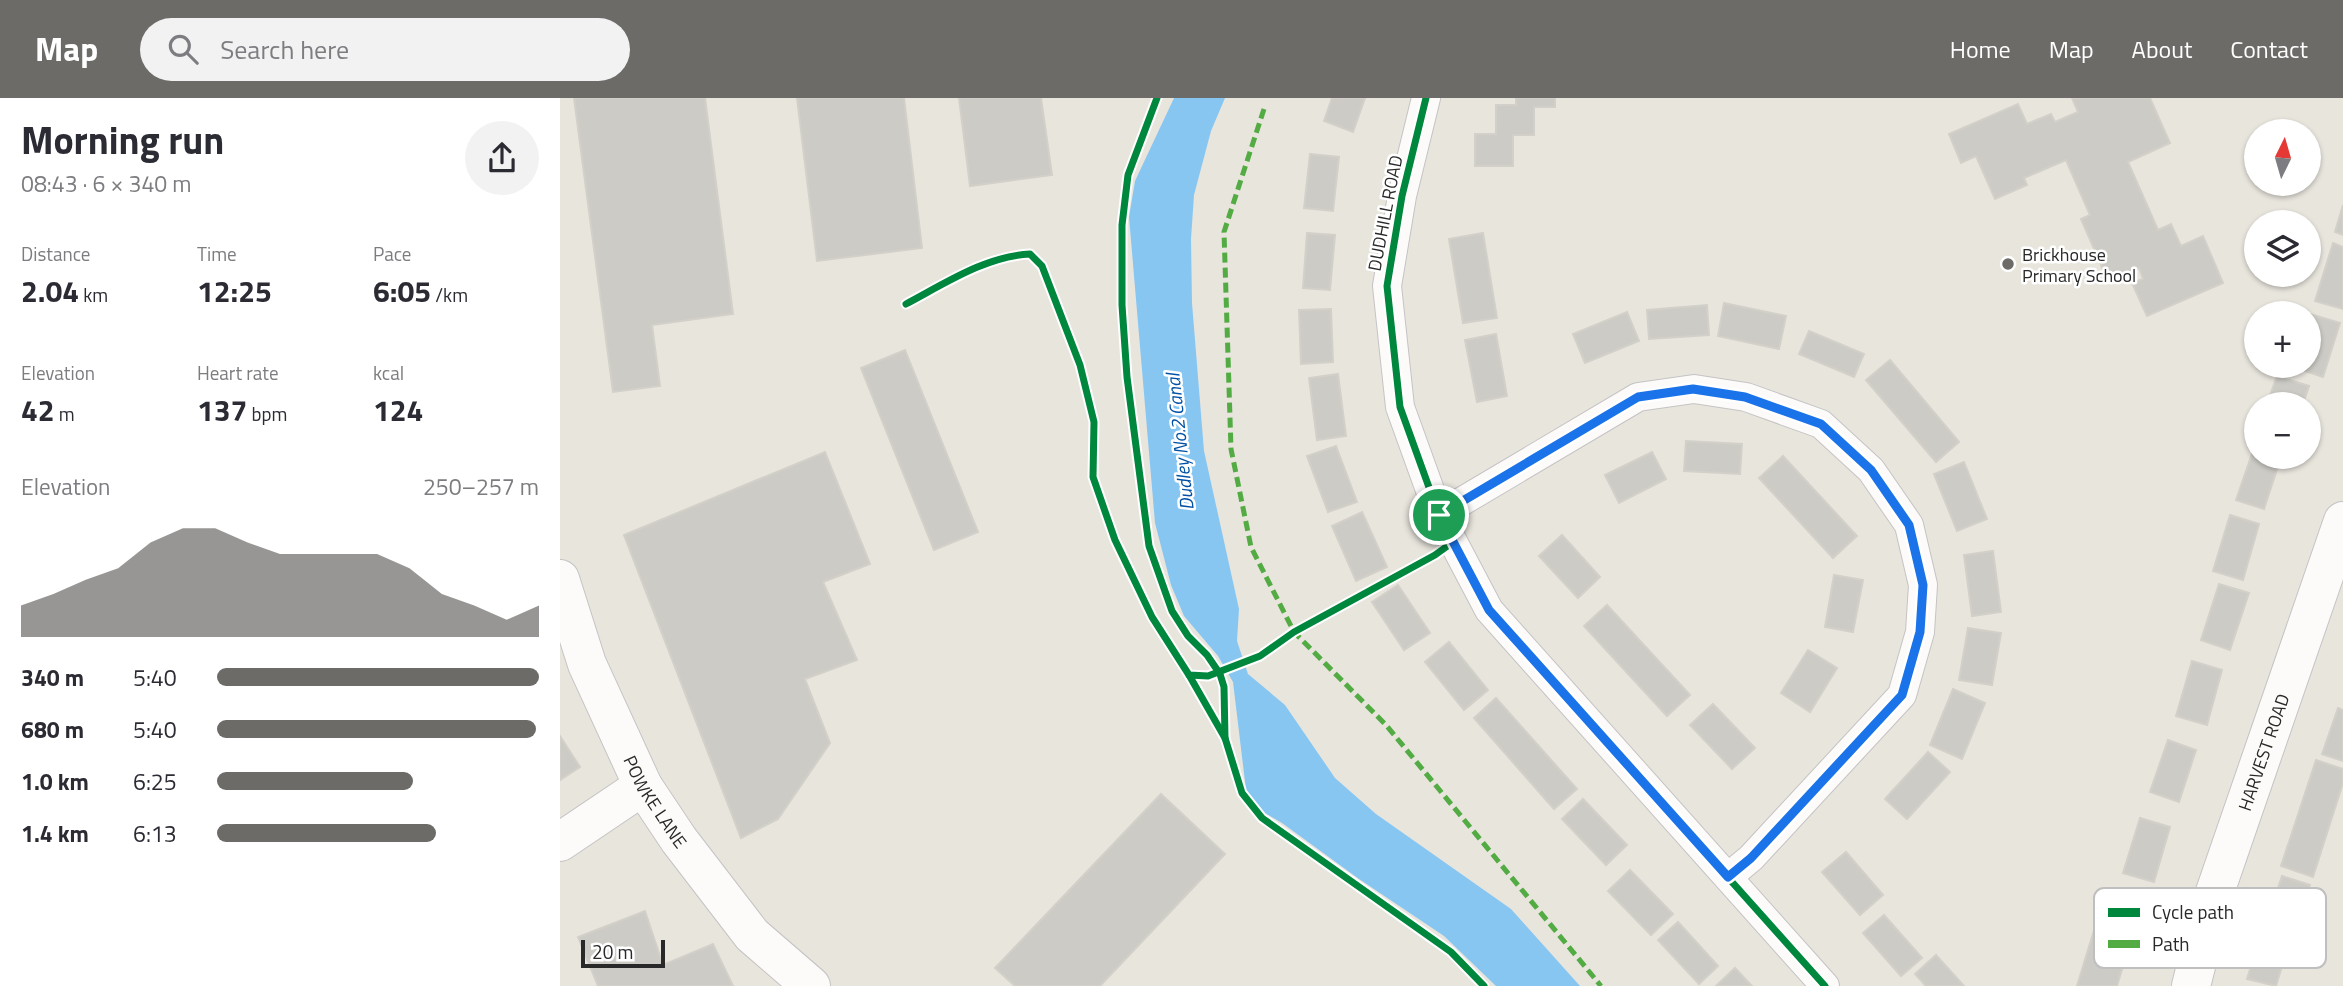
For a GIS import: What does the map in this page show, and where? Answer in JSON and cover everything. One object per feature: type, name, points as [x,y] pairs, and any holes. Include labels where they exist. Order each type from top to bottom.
[{"type":"street","name":"DUDHILL ROAD","points":[[1426,98],[1402,196],[1387,286],[1400,407],[1439,515],[1489,610],[1825,986]]},
{"type":"street","points":[[1439,515],[1638,397],[1693,389],[1745,397],[1821,424],[1871,470],[1909,525],[1923,585],[1920,632],[1902,695],[1751,858],[1728,877]]},
{"type":"street","name":"HARVEST ROAD","points":[[2216,888],[2343,521]]},
{"type":"street","name":"POWKE LANE","points":[[560,579],[587,664],[643,786],[679,840],[752,935],[811,986]]},
{"type":"street","points":[[560,842],[643,786]]},
{"type":"street","name":"HARVEST ROAD","points":[[2191,986],[2196,968]]},
{"type":"water","name":"Dudley No.2 Canal","points":[[1174,98],[1225,98],[1211,131],[1194,195],[1191,239],[1192,303],[1204,451],[1239,609],[1237,641],[1248,674],[1285,705],[1335,778],[1376,814],[1511,909],[1580,986],[1496,986],[1444,936],[1263,812],[1246,790],[1233,682],[1218,656],[1184,616],[1171,585],[1155,523],[1129,217],[1135,181]]},
{"type":"building","points":[[574,98],[705,98],[733,314],[652,325],[660,386],[613,392]]},
{"type":"building","points":[[797,98],[904,98],[922,248],[817,261]]},
{"type":"building","points":[[959,98],[1041,98],[1052,175],[970,186]]},
{"type":"building","points":[[1332,98],[1365,98],[1353,132],[1324,121]]},
{"type":"building","points":[[1516,98],[1555,98],[1555,107],[1534,107],[1534,135],[1513,135],[1513,166],[1475,166],[1475,134],[1496,134],[1496,105],[1516,105]]},
{"type":"building","points":[[2072,98],[2150,98],[2170,143],[2128,162],[2158,230],[2171,224],[2181,246],[2203,236],[2223,283],[2147,316],[2132,283],[2143,279],[2139,268],[2108,281],[2081,219],[2090,215],[2066,160],[2024,178],[2027,185],[1995,199],[1976,156],[1961,163],[1949,134],[2018,104],[2027,124],[2051,114],[2055,122],[2078,112]]},
{"type":"building","points":[[1310,154],[1339,157],[1333,211],[1304,208]]},
{"type":"building","points":[[2343,205],[2343,235],[2335,232]]},
{"type":"building","points":[[1307,233],[1335,235],[1330,290],[1303,288]]},
{"type":"building","points":[[1483,233],[1497,318],[1463,323],[1449,239]]},
{"type":"building","points":[[2333,243],[2343,247],[2343,309],[2315,301]]},
{"type":"building","points":[[1724,303],[1786,316],[1779,349],[1718,336]]},
{"type":"building","points":[[1707,305],[1709,335],[1649,339],[1647,310]]},
{"type":"building","points":[[1331,309],[1333,362],[1301,364],[1299,310]]},
{"type":"building","points":[[1627,312],[1639,341],[1585,363],[1573,334]]},
{"type":"building","points":[[2321,317],[2340,323],[2323,377],[2321,376]]},
{"type":"building","points":[[1809,331],[1864,354],[1854,377],[1799,354]]},
{"type":"building","points":[[1496,334],[1507,396],[1477,402],[1465,340]]},
{"type":"building","points":[[905,350],[978,532],[934,550],[861,368]]},
{"type":"building","points":[[1890,360],[1959,442],[1936,462],[1866,380]]},
{"type":"building","points":[[1338,374],[1346,436],[1317,440],[1309,378]]},
{"type":"building","points":[[2276,378],[2309,386],[2307,392],[2271,392]]},
{"type":"building","points":[[1686,441],[1742,444],[1740,474],[1684,471]]},
{"type":"building","points":[[1336,446],[1357,502],[1328,512],[1307,456]]},
{"type":"building","points":[[825,452],[870,564],[823,582],[857,660],[805,679],[830,743],[778,819],[741,838],[624,535]]},
{"type":"building","points":[[1652,452],[1666,479],[1619,503],[1605,475]]},
{"type":"building","points":[[1783,456],[1857,536],[1833,558],[1759,478]]},
{"type":"building","points":[[1964,462],[1987,519],[1957,531],[1934,474]]},
{"type":"building","points":[[2247,469],[2277,469],[2264,509],[2236,500]]},
{"type":"building","points":[[1362,512],[1387,567],[1356,581],[1332,526]]},
{"type":"building","points":[[2230,515],[2259,524],[2243,580],[2213,571]]},
{"type":"building","points":[[1562,535],[1600,577],[1578,598],[1539,556]]},
{"type":"building","points":[[1993,551],[2001,612],[1972,616],[1964,555]]},
{"type":"building","points":[[1834,575],[1863,580],[1853,632],[1825,627]]},
{"type":"building","points":[[2219,584],[2249,593],[2230,650],[2201,640]]},
{"type":"building","points":[[1398,585],[1430,633],[1404,650],[1372,602]]},
{"type":"building","points":[[1607,605],[1690,695],[1667,716],[1584,626]]},
{"type":"building","points":[[1968,628],[2001,633],[1992,685],[1959,680]]},
{"type":"building","points":[[1449,642],[1488,690],[1464,710],[1425,662]]},
{"type":"building","points":[[1808,650],[1837,668],[1810,712],[1781,693]]},
{"type":"building","points":[[2192,661],[2222,670],[2207,725],[2176,716]]},
{"type":"building","points":[[1953,689],[1985,703],[1962,759],[1930,745]]},
{"type":"building","points":[[1496,698],[1577,789],[1554,809],[1474,718]]},
{"type":"building","points":[[1713,704],[1755,748],[1732,769],[1690,725]]},
{"type":"building","points":[[2338,708],[2343,710],[2343,761],[2322,754]]},
{"type":"building","points":[[560,736],[580,767],[560,780]]},
{"type":"building","points":[[2168,740],[2196,750],[2179,802],[2150,792]]},
{"type":"building","points":[[1928,752],[1950,772],[1907,819],[1885,799]]},
{"type":"building","points":[[2316,760],[2343,769],[2343,783],[2313,877],[2281,866]]},
{"type":"building","points":[[1161,794],[1225,854],[1100,986],[1015,986],[995,968]]},
{"type":"building","points":[[1583,799],[1627,845],[1606,865],[1562,819]]},
{"type":"building","points":[[2140,818],[2170,827],[2154,882],[2123,873]]},
{"type":"building","points":[[1846,852],[1883,895],[1860,915],[1822,872]]},
{"type":"building","points":[[1630,870],[1673,914],[1651,935],[1608,891]]},
{"type":"building","points":[[2282,876],[2310,885],[2309,888],[2278,888]]},
{"type":"building","points":[[645,911],[663,965],[713,944],[733,986],[598,986],[578,937]]},
{"type":"building","points":[[1884,915],[1922,958],[1901,976],[1863,933]]},
{"type":"building","points":[[1678,922],[1718,966],[1699,984],[1658,940]]},
{"type":"building","points":[[2094,930],[2094,968],[2122,968],[2117,986],[2077,986]]},
{"type":"building","points":[[1936,955],[1964,986],[1926,986],[1915,974]]},
{"type":"building","points":[[1735,968],[1752,986],[1716,986]]},
{"type":"building","points":[[2250,968],[2281,968],[2276,986],[2247,979]]},
{"type":"marked path","points":[[1264,109],[1224,232],[1231,449],[1251,547],[1294,632],[1386,725],[1601,986]]},
{"type":"cycle path","points":[[1157,98],[1128,175],[1122,225],[1122,305],[1127,377],[1149,546],[1172,611],[1188,636],[1207,655],[1220,674],[1224,687],[1225,738]]},
{"type":"cycle path","points":[[1426,98],[1402,196],[1387,286],[1400,407],[1439,515],[1489,610],[1825,986]]},
{"type":"cycle path","points":[[906,304],[966,272],[997,260],[1030,254],[1042,266],[1080,365],[1094,422],[1093,477],[1115,540],[1152,617],[1189,675],[1208,676],[1260,656],[1294,632],[1435,555],[1453,542]]},
{"type":"cycle path","points":[[1189,675],[1225,738],[1242,793],[1262,818],[1451,952],[1484,986]]},
{"type":"place","name":"Brickhouse Primary School","points":[[2008,264]]},
{"type":"route","points":[[1693,389],[1745,397],[1821,424],[1871,470],[1909,525],[1923,585],[1920,632],[1902,695],[1751,858],[1728,877],[1489,610],[1439,515],[1638,397],[1693,389]]}]
